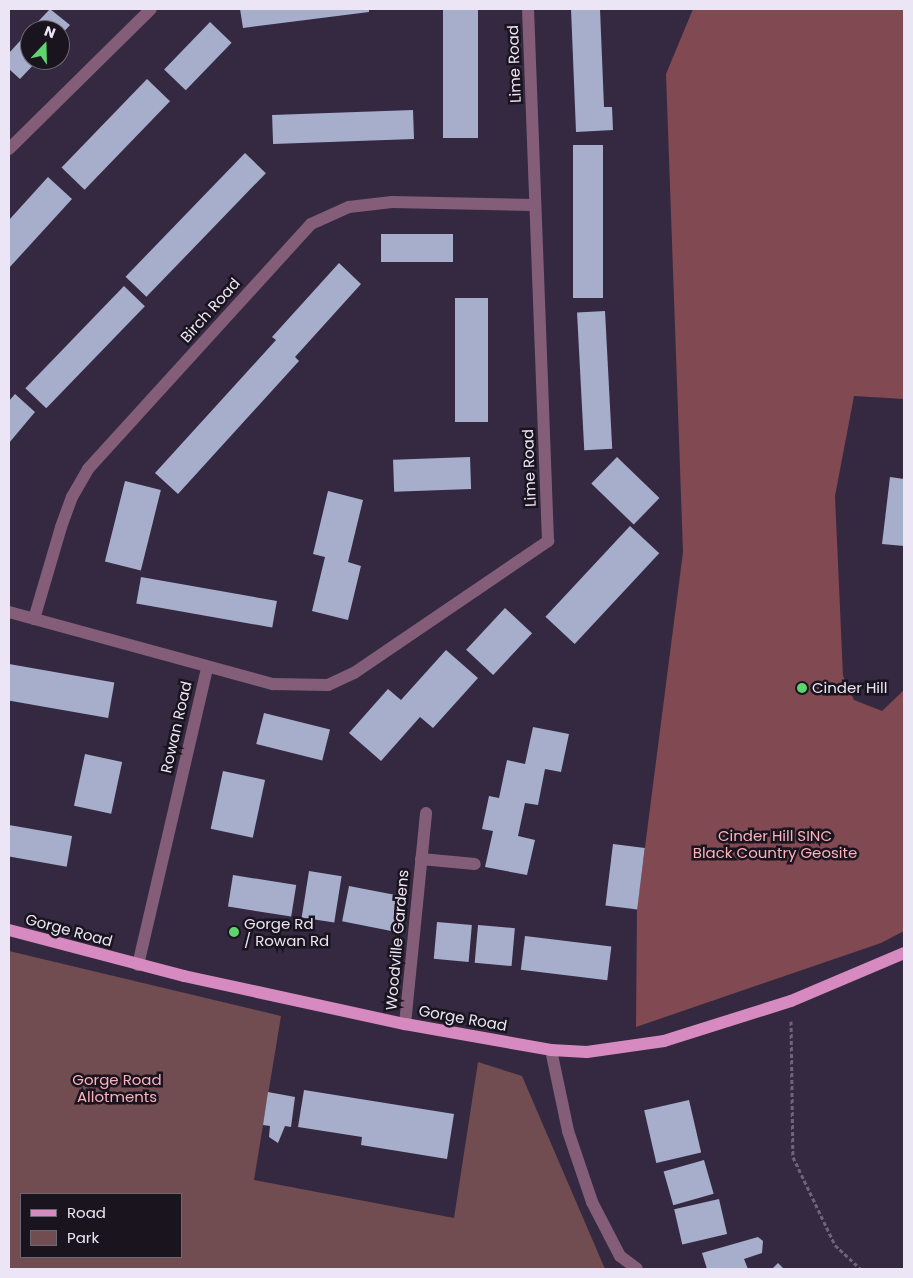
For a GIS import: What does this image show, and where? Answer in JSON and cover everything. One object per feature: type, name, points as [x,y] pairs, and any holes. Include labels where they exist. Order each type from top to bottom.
[{"type":"main road","name":"Gorge Road","points":[[9,930],[138,965],[405,1024],[551,1050],[587,1052],[664,1041],[791,1001],[904,953]]},
{"type":"street","points":[[9,150],[151,9]]},
{"type":"street","name":"Lime Road","points":[[207,668],[273,684],[328,685],[354,673],[548,540],[528,9]]},
{"type":"street","name":"Birch Road","points":[[34,620],[61,527],[72,497],[88,469],[311,224],[349,207],[392,202],[535,205]]},
{"type":"street","name":"Rowan Road","points":[[9,612],[207,668],[138,965]]},
{"type":"street","name":"Woodville Gardens","points":[[405,1024],[426,813]]},
{"type":"street","name":"Woodville Gardens","points":[[421,859],[475,864]]},
{"type":"street","points":[[551,1050],[568,1131],[592,1202],[620,1256],[637,1269]]},
{"type":"path","points":[[791,1001],[793,1157],[835,1245],[861,1269]]},
{"type":"green space","name":"Cinder Hill SINC Black Country Geosite","points":[[693,9],[904,9],[904,399],[854,396],[835,496],[843,676],[854,700],[882,711],[904,690],[904,931],[881,943],[636,1027],[637,909],[683,552],[666,74]]},
{"type":"green space","name":"Gorge Road Allotments","points":[[9,951],[281,1016],[254,1180],[454,1218],[478,1062],[522,1076],[605,1269],[9,1269]]},
{"type":"building","points":[[50,9],[64,20],[40,20]]},
{"type":"building","points":[[240,9],[369,9],[369,12],[243,28]]},
{"type":"building","points":[[443,9],[478,9],[478,138],[443,138]]},
{"type":"building","points":[[571,9],[600,9],[604,107],[612,107],[613,130],[576,132]]},
{"type":"building","points":[[210,22],[232,43],[186,90],[164,69]]},
{"type":"building","points":[[20,41],[20,70],[29,70],[20,79],[9,69],[9,53]]},
{"type":"building","points":[[147,79],[170,101],[85,190],[62,167]]},
{"type":"building","points":[[413,110],[414,139],[273,144],[272,115]]},
{"type":"building","points":[[573,145],[603,145],[603,298],[573,298]]},
{"type":"building","points":[[245,153],[266,173],[146,297],[126,277]]},
{"type":"building","points":[[48,177],[72,199],[9,268],[9,220]]},
{"type":"building","points":[[381,234],[453,234],[453,262],[381,262]]},
{"type":"building","points":[[339,263],[361,284],[295,357],[299,361],[178,494],[155,473],[276,340],[272,337]]},
{"type":"building","points":[[124,286],[145,306],[46,408],[25,388]]},
{"type":"building","points":[[455,298],[488,298],[488,422],[455,422]]},
{"type":"building","points":[[605,311],[612,449],[584,450],[577,312]]},
{"type":"building","points":[[15,394],[35,412],[9,443],[9,401]]},
{"type":"building","points":[[470,457],[471,489],[394,492],[393,460]]},
{"type":"building","points":[[617,457],[659,498],[634,525],[591,484]]},
{"type":"building","points":[[890,477],[904,479],[904,546],[882,544]]},
{"type":"building","points":[[125,481],[161,490],[141,570],[105,562]]},
{"type":"building","points":[[328,491],[363,500],[348,562],[361,566],[348,620],[312,611],[325,557],[313,554]]},
{"type":"building","points":[[630,526],[659,553],[575,644],[545,617]]},
{"type":"building","points":[[141,577],[277,601],[272,628],[136,604]]},
{"type":"building","points":[[505,608],[532,633],[493,675],[466,650]]},
{"type":"building","points":[[446,650],[478,678],[433,728],[420,717],[381,761],[349,733],[388,689],[401,700]]},
{"type":"building","points":[[9,664],[114,683],[108,718],[9,701]]},
{"type":"building","points":[[264,713],[330,729],[322,761],[256,744]]},
{"type":"building","points":[[533,727],[569,734],[561,772],[545,769],[538,805],[525,803],[518,836],[535,840],[527,875],[485,867],[493,831],[482,829],[489,796],[499,798],[507,760],[525,764]]},
{"type":"building","points":[[85,754],[122,762],[111,814],[74,806]]},
{"type":"building","points":[[223,771],[265,780],[253,838],[211,829]]},
{"type":"building","points":[[9,825],[72,836],[67,867],[9,856]]},
{"type":"building","points":[[613,844],[645,848],[637,909],[605,906]]},
{"type":"building","points":[[309,871],[342,876],[334,923],[302,917]]},
{"type":"building","points":[[233,875],[296,885],[291,917],[228,907]]},
{"type":"building","points":[[349,886],[402,896],[395,932],[342,921]]},
{"type":"building","points":[[437,922],[472,925],[469,962],[434,959]]},
{"type":"building","points":[[478,925],[515,928],[512,966],[475,963]]},
{"type":"building","points":[[525,936],[611,947],[607,980],[521,970]]},
{"type":"building","points":[[304,1090],[454,1114],[447,1159],[361,1145],[362,1137],[298,1127]]},
{"type":"building","points":[[268,1092],[295,1097],[291,1127],[285,1126],[278,1143],[269,1137],[270,1126],[263,1125]]},
{"type":"building","points":[[689,1100],[701,1153],[656,1163],[644,1110]]},
{"type":"building","points":[[704,1160],[714,1194],[673,1205],[664,1172]]},
{"type":"building","points":[[719,1199],[727,1234],[682,1244],[674,1209]]},
{"type":"building","points":[[758,1237],[763,1241],[762,1253],[744,1259],[748,1269],[707,1269],[702,1253]]},
{"type":"building","points":[[778,1263],[784,1269],[772,1269]]},
{"type":"place","name":"Cinder Hill","points":[[802,688]]},
{"type":"place","name":"Gorge Rd / Rowan Rd","points":[[234,932]]}]
